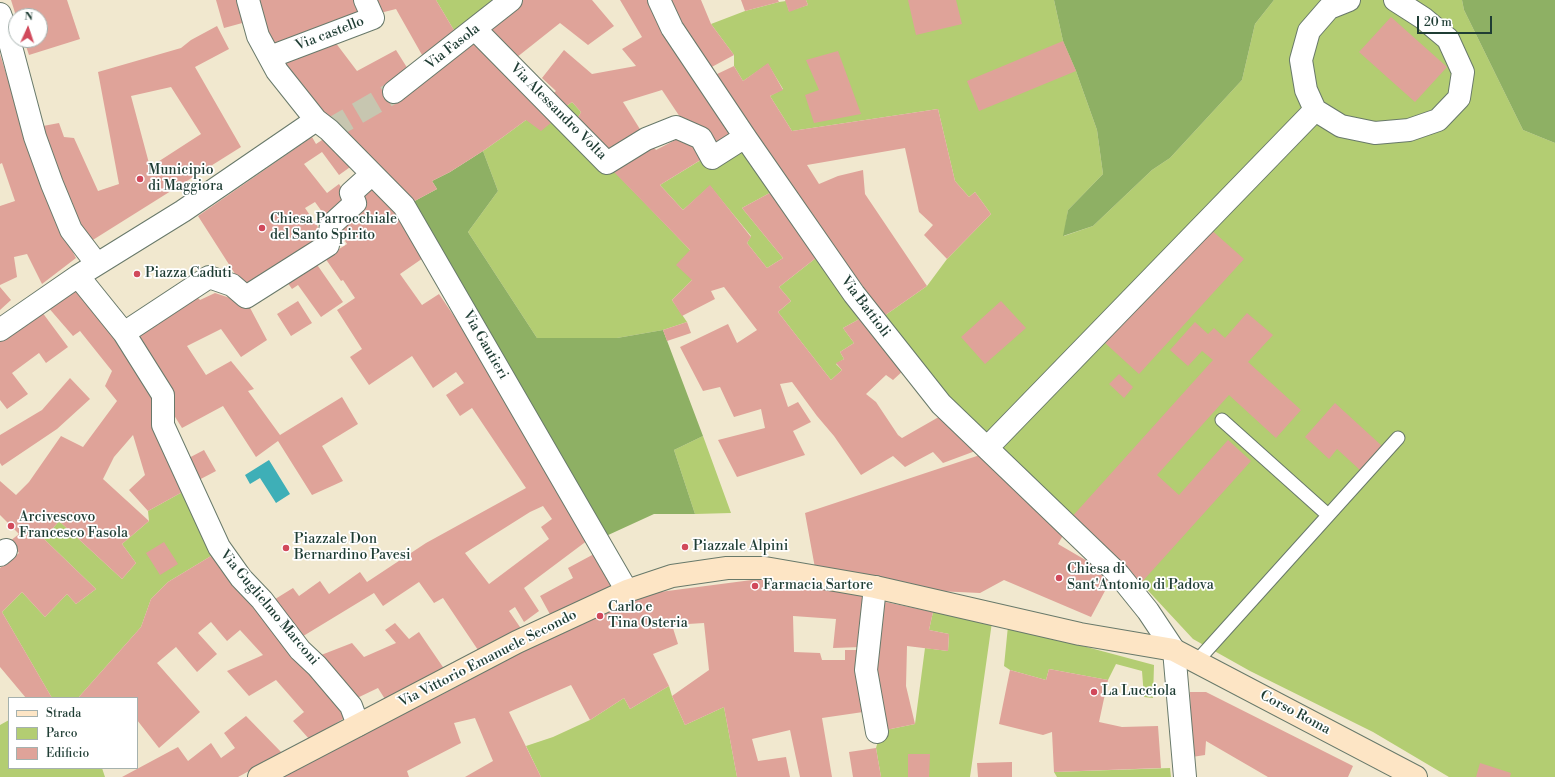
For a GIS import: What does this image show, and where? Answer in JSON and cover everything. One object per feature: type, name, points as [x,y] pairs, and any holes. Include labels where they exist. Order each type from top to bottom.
[{"type":"street","name":"Via Gautieri","points":[[248,0],[258,36],[277,71],[316,120],[329,130],[404,206],[627,591]]},
{"type":"street","name":"Via castello","points":[[270,57],[373,18],[365,0]]},
{"type":"street","name":"Via Fasola","points":[[394,92],[511,0]]},
{"type":"street","name":"Via Battioli","points":[[660,0],[672,28],[745,137],[854,294],[941,404],[1119,575],[1148,611],[1174,650]]},
{"type":"street","points":[[1349,0],[1329,8],[1309,31],[1301,60],[1306,90],[1315,110],[1342,126],[1375,133],[1409,130],[1438,120],[1459,98],[1463,72],[1448,39],[1423,18],[1395,0]]},
{"type":"street","points":[[0,14],[9,39],[35,137],[52,184],[71,230],[98,264]]},
{"type":"street","name":"Via Alessandro Volta","points":[[475,29],[607,163],[646,139],[676,127],[701,138],[712,158],[745,137]]},
{"type":"street","points":[[988,448],[1315,110]]},
{"type":"street","points":[[0,330],[78,276],[183,212],[316,120]]},
{"type":"street","points":[[78,276],[124,333],[209,277],[232,285],[246,297],[328,246],[331,225],[355,203],[351,193],[372,174]]},
{"type":"street","name":"Via Guglielmo Marconi","points":[[124,333],[164,395],[163,424],[219,547],[241,578],[262,600],[300,650],[317,666],[351,706],[358,726]]},
{"type":"street","name":"Via Vittorio Emanuele Secondo","points":[[260,777],[517,642],[627,591],[672,576],[727,568],[765,568],[874,588],[1080,634],[1174,650]]},
{"type":"street","points":[[874,588],[866,670],[877,732]]},
{"type":"street","points":[[1174,650],[1185,777]]},
{"type":"street","name":"Corso Roma","points":[[1174,650],[1416,777]]},
{"type":"lane","points":[[1222,420],[1328,515]]},
{"type":"lane","points":[[1197,661],[1398,438]]},
{"type":"green space","points":[[436,0],[505,0],[458,37]]},
{"type":"green space","points":[[806,0],[1054,0],[1063,41],[1076,71],[1097,130],[1103,174],[1068,210],[1064,236],[1093,226],[1152,170],[1170,158],[1242,80],[1255,24],[1274,0],[1462,0],[1464,10],[1523,130],[1555,143],[1555,777],[1449,777],[1373,732],[1250,671],[1193,639],[1141,583],[1010,463],[903,347],[884,316],[927,286],[947,259],[991,214],[975,192],[969,197],[955,181],[938,109],[792,131],[770,96],[783,89],[768,64],[743,81],[734,66],[734,55],[711,24],[745,11],[779,2],[786,1],[789,11],[808,5]]},
{"type":"green space","points":[[1054,0],[1274,0],[1255,24],[1242,80],[1170,158],[1152,170],[1093,226],[1063,236],[1068,210],[1103,174],[1097,130],[1076,71],[1063,41]]},
{"type":"green space","points":[[1462,0],[1555,0],[1555,143],[1523,130],[1464,10]]},
{"type":"green space","points":[[572,102],[581,112],[576,121],[649,142],[615,172],[690,250],[692,280],[672,300],[687,322],[663,330],[617,338],[537,338],[468,232],[498,191],[483,151],[526,120],[561,110]]},
{"type":"green space","points":[[740,136],[777,189],[742,208],[783,258],[767,268],[747,243],[751,236],[710,186],[683,210],[660,185]]},
{"type":"green space","points":[[483,151],[498,191],[468,232],[537,338],[617,338],[663,330],[703,436],[674,450],[695,514],[654,514],[606,536],[409,204],[437,189],[432,181],[450,172]]},
{"type":"green space","points":[[821,254],[865,316],[843,328],[854,343],[840,352],[844,359],[836,364],[842,370],[831,380],[778,312],[791,301],[779,287]]},
{"type":"green space","points":[[703,436],[731,513],[695,514],[674,450]]},
{"type":"green space","points":[[186,490],[216,553],[168,582],[151,599],[141,627],[79,697],[51,697],[2,612],[22,592],[45,617],[67,594],[76,604],[96,589],[44,539],[59,521],[122,579],[136,563],[122,544],[149,521],[148,511]]},
{"type":"green space","points":[[933,612],[992,622],[970,777],[881,777],[876,748],[881,731],[915,724],[925,648],[948,651],[949,634],[929,630]]},
{"type":"green space","points":[[1008,626],[1154,665],[1153,698],[1144,697],[1142,671],[1116,664],[1108,680],[1049,669],[1046,680],[1010,670],[1004,666]]},
{"type":"green space","points":[[669,686],[685,725],[724,707],[737,777],[541,777],[526,746],[553,737],[590,720],[624,698],[630,709]]},
{"type":"green space","points":[[8,721],[8,769],[102,769],[105,777],[0,777],[0,725]]},
{"type":"green space","points":[[1170,768],[1171,777],[1057,777],[1054,772]]},
{"type":"water","points":[[269,460],[290,494],[276,503],[260,478],[250,484],[245,475]]},
{"type":"building","points":[[11,0],[67,0],[80,39],[29,55],[27,48],[48,48],[48,8],[14,8]]},
{"type":"building","points":[[216,0],[240,0],[246,22],[224,28]]},
{"type":"building","points":[[253,0],[356,0],[362,15],[274,52]]},
{"type":"building","points":[[375,0],[436,0],[458,37],[426,62],[396,9],[380,13]]},
{"type":"building","points":[[522,0],[592,0],[614,26],[588,45],[560,23],[502,69],[557,118],[541,131],[526,120],[483,151],[450,172],[432,181],[437,189],[409,204],[330,123],[280,59],[332,38],[357,71],[396,50],[411,74],[478,34]]},
{"type":"building","points":[[620,0],[655,0],[740,136],[717,151],[688,129],[662,90],[623,102],[643,134],[607,156],[576,121],[581,112],[572,102],[561,110],[548,98],[556,91],[542,78],[564,50],[592,74],[636,66],[622,49],[642,37]]},
{"type":"building","points":[[665,0],[701,0],[711,24],[734,55],[708,69]]},
{"type":"building","points":[[741,0],[778,0],[779,2],[745,11]]},
{"type":"building","points":[[785,0],[806,0],[808,5],[789,12]]},
{"type":"building","points":[[908,0],[956,0],[962,24],[916,35]]},
{"type":"building","points":[[1391,17],[1447,67],[1415,102],[1359,52]]},
{"type":"building","points":[[217,26],[229,49],[195,67],[241,147],[88,243],[69,213],[43,126],[59,123],[64,137],[74,138],[98,191],[119,184],[98,72],[181,48],[191,40]],"holes":[[[171,87],[201,134],[150,167],[131,96]]]},
{"type":"building","points":[[1063,41],[1076,71],[979,111],[967,81]]},
{"type":"building","points":[[838,51],[861,114],[814,123],[805,95],[819,90],[806,60]]},
{"type":"building","points":[[0,54],[34,163],[61,229],[76,258],[42,284],[27,254],[14,257],[17,277],[0,285],[0,206],[15,201],[2,163],[0,164]]},
{"type":"building","points":[[768,63],[783,90],[770,96],[792,131],[938,109],[955,181],[969,197],[975,192],[991,214],[947,259],[924,235],[933,225],[919,212],[905,148],[807,165],[819,184],[838,176],[863,170],[865,194],[927,286],[884,316],[739,113],[715,75],[734,66],[743,81]]},
{"type":"building","name":"Chiesa Parrocchiale del Santo Spirito","points":[[331,134],[353,165],[339,175],[322,152],[304,164],[327,193],[339,184],[352,203],[328,220],[315,202],[305,208],[326,239],[246,291],[198,216],[312,137],[316,144]]},
{"type":"building","points":[[683,136],[707,156],[660,185],[683,210],[710,185],[751,237],[747,243],[767,268],[783,258],[742,208],[777,189],[821,254],[779,287],[791,301],[778,312],[831,380],[842,370],[836,363],[844,359],[840,352],[854,343],[843,328],[865,316],[905,369],[893,380],[886,375],[866,394],[876,402],[898,435],[902,438],[944,414],[978,450],[943,463],[933,452],[905,467],[893,456],[861,475],[834,436],[792,382],[780,384],[788,407],[798,402],[811,422],[793,431],[805,455],[737,477],[718,440],[765,428],[761,409],[734,417],[720,387],[703,391],[680,347],[728,324],[737,343],[757,330],[724,287],[711,291],[715,299],[682,316],[672,300],[692,280],[676,265],[690,250],[614,172],[649,142],[656,150]]},
{"type":"building","points":[[376,181],[426,256],[400,274],[422,305],[439,294],[537,439],[562,489],[557,493],[592,537],[524,588],[539,611],[524,622],[515,607],[509,611],[522,630],[480,653],[443,598],[434,603],[419,582],[383,606],[374,593],[300,638],[272,601],[293,588],[299,596],[320,581],[329,594],[360,572],[367,582],[426,543],[526,488],[472,408],[460,416],[446,395],[464,383],[456,372],[433,388],[412,356],[369,385],[350,357],[362,349],[337,310],[355,298],[325,258],[347,244],[336,227],[367,206],[359,193]],"holes":[[[543,506],[552,519],[541,527],[549,539],[489,584],[465,553],[530,512]]]},
{"type":"building","points":[[1208,227],[1244,259],[1139,374],[1104,342]]},
{"type":"building","points":[[311,256],[343,302],[321,317],[298,285],[292,289],[283,276]]},
{"type":"building","points":[[76,285],[158,396],[186,490],[148,511],[129,490],[145,475],[133,435],[114,457],[103,479],[149,521],[122,544],[136,563],[122,579],[59,521],[44,539],[96,589],[76,604],[67,594],[45,617],[22,592],[2,612],[51,697],[25,697],[0,667],[0,568],[19,553],[10,541],[19,534],[0,515],[0,481],[16,495],[29,482],[61,436],[83,447],[117,401],[105,386],[112,371],[80,331],[73,336],[47,306]]},
{"type":"building","points":[[0,287],[11,300],[0,310]]},
{"type":"building","points":[[215,293],[248,304],[267,340],[241,357],[221,329],[187,346],[206,375],[231,361],[254,389],[248,391],[280,435],[342,397],[358,424],[322,446],[343,481],[312,495],[278,441],[256,457],[223,406],[182,428],[167,404],[175,398],[134,338],[196,296],[200,300]]},
{"type":"building","points":[[298,301],[312,323],[291,336],[277,314]]},
{"type":"building","points":[[1001,301],[1026,328],[985,364],[961,337]]},
{"type":"building","points":[[42,312],[68,347],[46,363],[39,353],[12,373],[28,394],[7,409],[0,400],[0,342]]},
{"type":"building","points":[[1247,313],[1273,335],[1248,362],[1301,410],[1276,438],[1229,395],[1157,475],[1179,495],[1228,440],[1251,461],[1141,583],[1070,519],[1213,360],[1202,351],[1188,366],[1170,350],[1195,322],[1208,334],[1214,328],[1225,338]]},
{"type":"building","points":[[687,322],[691,333],[667,341],[663,330]]},
{"type":"building","points":[[1119,374],[1133,387],[1124,398],[1109,384]]},
{"type":"building","points":[[70,378],[90,399],[57,429],[2,466],[0,463],[0,435],[42,410]]},
{"type":"building","points":[[1335,403],[1382,446],[1360,470],[1337,449],[1329,459],[1305,437]]},
{"type":"building","points":[[204,450],[216,471],[195,482],[183,461]]},
{"type":"building","points":[[983,454],[1065,532],[1058,544],[1113,576],[1091,617],[1004,580],[980,593],[936,591],[815,568],[805,513]]},
{"type":"building","points":[[164,542],[178,564],[160,575],[146,553]]},
{"type":"building","points":[[216,553],[349,715],[310,740],[293,721],[304,712],[276,680],[249,696],[227,671],[263,655],[240,630],[227,641],[211,622],[198,633],[217,654],[197,672],[176,647],[157,663],[200,712],[159,748],[138,721],[138,697],[79,697],[141,627],[151,599],[168,582]]},
{"type":"building","points":[[594,554],[612,585],[552,618],[540,596],[573,578],[568,568]]},
{"type":"building","points":[[767,578],[865,595],[861,647],[833,648],[836,619],[793,616],[794,652],[820,653],[822,660],[845,660],[845,650],[865,650],[870,711],[822,718],[832,777],[800,777],[790,730],[752,739],[758,761],[786,757],[790,777],[737,777],[724,707],[685,725],[672,696],[709,670],[704,623],[672,625],[678,644],[653,654],[669,686],[630,709],[624,698],[590,720],[571,685],[509,712],[541,777],[465,777],[493,761],[475,718],[454,723],[461,743],[407,771],[409,777],[272,777],[362,731],[441,695],[578,622],[652,593]]},
{"type":"building","points":[[876,600],[933,612],[929,630],[949,634],[948,651],[907,646],[906,686],[915,724],[881,731],[870,674]]},
{"type":"building","points":[[395,623],[409,639],[419,632],[447,673],[388,704],[378,688],[355,699],[316,657],[352,643],[364,657],[396,643],[385,630]]},
{"type":"building","points":[[1049,669],[1108,680],[1099,722],[1122,727],[1158,726],[1161,768],[1054,772],[1052,732],[1043,735],[999,724],[1010,670],[1046,680]]},
{"type":"building","points":[[1190,692],[1206,692],[1353,766],[1348,777],[1268,777],[1206,741],[1205,755],[1192,757]]},
{"type":"building","points":[[246,716],[282,753],[238,777],[122,777],[178,747],[188,761],[211,743],[221,758],[235,748],[224,733]]},
{"type":"building","points":[[876,748],[881,777],[853,777],[849,752]]},
{"type":"building","points":[[908,754],[930,754],[929,777],[908,777]]},
{"type":"building","points":[[1012,762],[1012,777],[978,777],[977,763]]},
{"type":"building","points":[[1480,763],[1511,773],[1510,777],[1476,777]]},
{"type":"tunnel","points":[[329,130],[394,92]]},
{"type":"place","name":"Municipio di Maggiora","points":[[140,179]]},
{"type":"place","name":"Chiesa Parrocchiale del Santo Spirito","points":[[262,228]]},
{"type":"place","name":"Piazza Caduti","points":[[137,274]]},
{"type":"place","name":"Arcivescovo Francesco Fasola","points":[[11,526]]},
{"type":"place","name":"Piazzale Alpini","points":[[685,547]]},
{"type":"place","name":"Piazzale Don Bernardino Pavesi","points":[[286,548]]},
{"type":"place","name":"Chiesa di Sant'Antonio di Padova","points":[[1059,578]]},
{"type":"place","name":"Farmacia Sartore","points":[[755,586]]},
{"type":"place","name":"Carlo e Tina Osteria","points":[[600,616]]},
{"type":"place","name":"La Lucciola","points":[[1094,692]]}]
